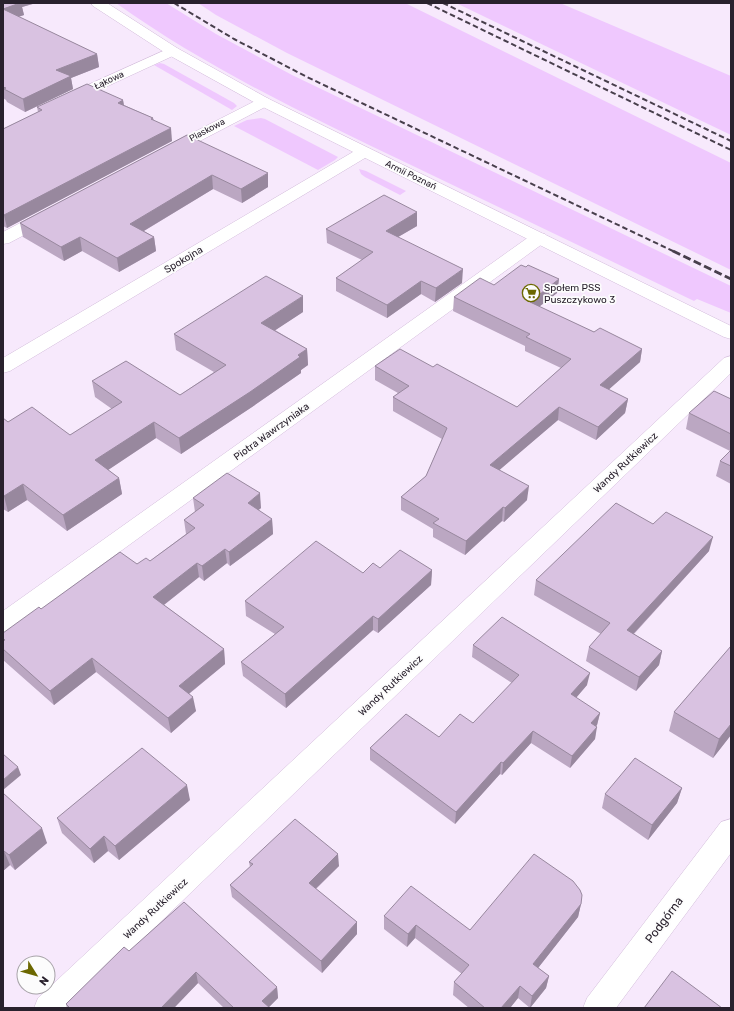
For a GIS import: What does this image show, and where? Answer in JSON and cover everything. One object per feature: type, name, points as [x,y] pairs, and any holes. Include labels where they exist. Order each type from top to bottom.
[{"type":"street","name":"Armii Poznań","points":[[98,3],[172,51],[264,102],[731,333]]},
{"type":"street","name":"Łąkowa","points":[[52,107],[172,51]]},
{"type":"street","name":"Piaskowa","points":[[157,157],[264,102]]},
{"type":"street","name":"Spokojna","points":[[3,367],[364,152]]},
{"type":"street","points":[[3,239],[59,209]]},
{"type":"street","name":"Piotra Wawrzyniaka","points":[[3,624],[539,238]]},
{"type":"street","name":"Wandy Rutkiewicz","points":[[49,1008],[731,362]]},
{"type":"street","name":"Podgórna","points":[[598,1008],[731,831]]},
{"type":"shaded area","points":[[116,3],[166,3],[216,34],[292,75],[731,286],[731,313],[697,299],[694,301],[297,110],[186,49]]},
{"type":"shaded area","points":[[198,3],[405,3],[731,163],[731,270],[287,53],[216,15]]},
{"type":"shaded area","points":[[456,3],[560,3],[731,76],[731,135]]},
{"type":"shaded area","points":[[160,63],[237,106],[232,110],[154,65]]},
{"type":"shaded area","points":[[261,118],[338,157],[318,170],[234,126],[247,120]]},
{"type":"shaded area","points":[[359,169],[406,191],[400,195],[365,177],[361,174]]},
{"type":"building","points":[[3,3],[20,3],[3,9]]},
{"type":"building","points":[[3,9],[97,54],[56,70],[71,76],[23,99],[4,89],[6,88],[3,87]]},
{"type":"building","points":[[87,84],[123,100],[118,103],[153,118],[151,119],[171,128],[3,215],[3,129],[42,110],[37,107]]},
{"type":"building","points":[[187,135],[268,173],[241,189],[212,175],[130,224],[154,237],[117,258],[80,237],[61,247],[20,223]]},
{"type":"building","points":[[384,195],[417,212],[386,231],[463,269],[436,288],[421,281],[387,305],[336,278],[373,252],[326,229]]},
{"type":"building","points":[[521,265],[526,267],[528,265],[559,279],[530,302],[594,332],[600,328],[642,349],[600,385],[628,399],[598,427],[559,407],[490,465],[529,486],[505,508],[503,507],[466,541],[433,523],[439,519],[401,497],[426,476],[447,428],[393,397],[409,386],[375,366],[400,349],[433,367],[437,364],[517,407],[571,359],[526,337],[530,334],[454,297],[480,278],[494,285]]},
{"type":"building","points":[[266,276],[303,296],[261,323],[307,349],[298,355],[300,357],[250,392],[179,438],[154,422],[95,460],[119,478],[63,515],[23,484],[3,496],[3,418],[8,422],[32,407],[70,435],[122,402],[92,381],[126,361],[180,395],[226,365],[174,334]]},
{"type":"building","points":[[714,391],[731,399],[731,434],[689,413]]},
{"type":"building","points":[[731,450],[731,466],[720,461]]},
{"type":"building","points":[[227,473],[260,493],[248,503],[272,519],[229,552],[225,549],[202,566],[197,563],[153,597],[224,649],[179,686],[193,697],[168,718],[92,658],[50,691],[3,649],[3,641],[5,640],[3,638],[3,633],[39,607],[41,609],[120,552],[137,564],[146,558],[150,561],[195,528],[184,520],[204,505],[193,498]]},
{"type":"building","points":[[616,503],[653,524],[666,512],[713,537],[627,630],[662,651],[639,677],[589,647],[610,623],[536,580]]},
{"type":"building","points":[[316,541],[363,573],[373,563],[380,568],[400,550],[432,570],[378,619],[373,616],[285,694],[241,662],[284,627],[245,601]]},
{"type":"building","points":[[502,617],[590,673],[571,694],[600,713],[591,723],[597,727],[572,756],[533,731],[503,763],[501,762],[456,812],[370,748],[406,714],[439,737],[460,714],[473,723],[519,675],[473,645]]},
{"type":"building","points":[[731,646],[731,724],[719,739],[674,712]]},
{"type":"building","points":[[142,748],[187,785],[115,846],[104,836],[90,849],[57,818]]},
{"type":"building","points":[[3,754],[18,767],[3,780]]},
{"type":"building","points":[[635,758],[682,788],[652,825],[605,794]]},
{"type":"building","points":[[3,793],[42,828],[9,855],[4,851],[3,852]]},
{"type":"building","points":[[295,819],[338,854],[309,883],[357,922],[321,961],[230,885],[253,864],[249,862]]},
{"type":"building","points":[[534,854],[573,881],[582,895],[581,904],[533,964],[549,976],[532,996],[520,986],[501,1008],[485,1008],[454,982],[469,965],[416,925],[408,934],[384,916],[411,886],[470,930]]},
{"type":"building","points":[[184,902],[277,987],[262,1001],[270,1008],[234,1008],[196,972],[161,1008],[70,1008],[66,1004],[124,947],[129,951]]},
{"type":"building","points":[[672,971],[722,1008],[644,1008]]},
{"type":"railway","points":[[174,3],[234,39],[307,77],[675,252]]},
{"type":"railway","points":[[427,3],[731,150]]},
{"type":"railway","points":[[443,3],[731,141]]},
{"type":"railway","points":[[673,251],[731,279]]},
{"type":"place","name":"Społem PSS Puszczykowo 3","points":[[531,293]]}]
